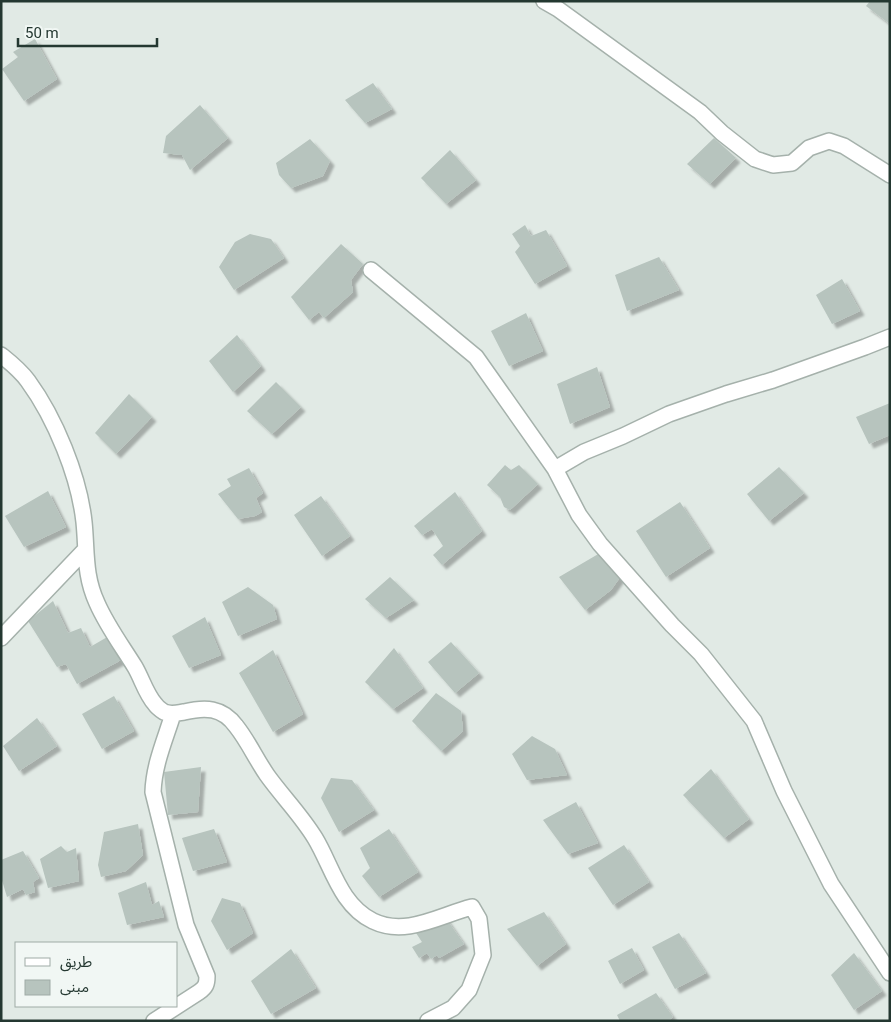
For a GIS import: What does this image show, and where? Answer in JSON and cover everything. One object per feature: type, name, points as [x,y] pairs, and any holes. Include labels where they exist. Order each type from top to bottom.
[{"type":"street","points":[[544,1],[560,5],[700,112],[722,133],[755,159],[773,165],[792,163],[809,148],[829,141],[844,146],[890,176]]},
{"type":"street","points":[[371,270],[476,357],[555,469],[579,515],[600,544],[660,612],[702,654],[754,722],[784,791],[831,884],[890,973]]},
{"type":"street","points":[[555,469],[584,452],[624,436],[669,414],[773,380],[890,337]]},
{"type":"street","points":[[1,355],[15,366],[28,381],[59,434],[80,498],[88,580],[106,622],[135,667],[154,702],[162,711],[173,714],[200,709],[214,710],[229,716],[265,772],[315,838],[346,898],[364,916],[389,927],[418,926],[450,912],[472,906],[479,919],[483,955],[469,990],[453,1008],[428,1021]]},
{"type":"street","points":[[1,638],[84,550]]},
{"type":"street","points":[[173,714],[157,762],[154,792],[186,925],[207,976],[207,983],[204,988],[178,1006]]},
{"type":"street","points":[[154,1021],[176,1007]]},
{"type":"building","points":[[870,1],[890,1],[890,24],[866,6]]},
{"type":"building","points":[[35,39],[57,79],[24,101],[2,69],[18,57],[13,52]]},
{"type":"building","points":[[373,83],[392,109],[365,123],[345,100]]},
{"type":"building","points":[[200,105],[228,138],[190,170],[182,155],[163,153],[166,136]]},
{"type":"building","points":[[714,138],[736,158],[710,184],[687,164]]},
{"type":"building","points":[[310,139],[330,161],[323,176],[291,188],[279,175],[276,163]]},
{"type":"building","points":[[450,150],[476,180],[446,204],[421,178]]},
{"type":"building","points":[[525,225],[531,236],[546,230],[567,266],[535,284],[515,252],[520,246],[512,234]]},
{"type":"building","points":[[250,234],[271,239],[284,258],[234,290],[219,267],[235,242]]},
{"type":"building","points":[[341,244],[363,264],[351,280],[353,292],[324,318],[319,312],[309,320],[291,297]]},
{"type":"building","points":[[659,257],[679,290],[627,311],[615,275]]},
{"type":"building","points":[[842,279],[860,311],[832,324],[816,295]]},
{"type":"building","points":[[526,313],[543,351],[509,366],[491,331]]},
{"type":"building","points":[[237,335],[261,366],[233,392],[209,361]]},
{"type":"building","points":[[597,367],[610,407],[570,424],[557,384]]},
{"type":"building","points":[[276,382],[301,407],[272,434],[247,411]]},
{"type":"building","points":[[129,394],[152,417],[116,454],[95,433]]},
{"type":"building","points":[[890,403],[890,435],[869,444],[856,417]]},
{"type":"building","points":[[505,465],[511,470],[519,465],[538,484],[510,510],[504,507],[500,497],[487,485]]},
{"type":"building","points":[[779,467],[804,493],[769,521],[747,494]]},
{"type":"building","points":[[249,468],[263,493],[256,498],[262,512],[255,516],[238,519],[218,494],[231,486],[227,479]]},
{"type":"building","points":[[48,491],[66,527],[24,547],[5,516]]},
{"type":"building","points":[[455,492],[482,531],[442,565],[433,555],[443,546],[432,529],[422,535],[414,526]]},
{"type":"building","points":[[321,496],[350,536],[322,556],[294,515]]},
{"type":"building","points":[[680,502],[710,548],[666,577],[636,531]]},
{"type":"building","points":[[600,553],[621,576],[611,590],[585,610],[559,577]]},
{"type":"building","points":[[390,577],[414,600],[386,618],[365,599]]},
{"type":"building","points":[[248,587],[273,605],[277,619],[238,636],[222,602]]},
{"type":"building","points":[[53,601],[68,633],[81,628],[90,647],[109,636],[123,659],[77,684],[66,664],[57,667],[28,621]]},
{"type":"building","points":[[205,617],[221,655],[189,668],[172,636]]},
{"type":"building","points":[[451,642],[479,673],[455,693],[428,662]]},
{"type":"building","points":[[394,648],[423,688],[393,709],[365,682]]},
{"type":"building","points":[[273,650],[303,714],[273,732],[239,673]]},
{"type":"building","points":[[436,693],[461,711],[463,731],[441,751],[412,721]]},
{"type":"building","points":[[114,696],[134,731],[102,749],[82,714]]},
{"type":"building","points":[[37,718],[57,746],[19,771],[3,746]]},
{"type":"building","points":[[532,736],[555,749],[567,775],[527,780],[512,754]]},
{"type":"building","points":[[201,767],[198,812],[168,815],[164,772]]},
{"type":"building","points":[[711,769],[749,819],[724,838],[683,795]]},
{"type":"building","points":[[331,778],[352,780],[374,810],[339,832],[321,798]]},
{"type":"building","points":[[576,802],[598,843],[568,854],[543,820]]},
{"type":"building","points":[[138,824],[143,855],[126,871],[101,877],[98,865],[104,832]]},
{"type":"building","points":[[214,829],[227,862],[193,871],[182,838]]},
{"type":"building","points":[[389,829],[418,872],[379,897],[362,876],[370,868],[360,848]]},
{"type":"building","points":[[624,845],[649,882],[613,905],[588,868]]},
{"type":"building","points":[[61,846],[67,852],[76,848],[79,881],[48,888],[40,859]]},
{"type":"building","points":[[23,851],[39,878],[33,882],[35,892],[26,895],[23,889],[7,897],[1,877],[1,860]]},
{"type":"building","points":[[146,882],[152,905],[159,901],[164,917],[127,925],[118,893]]},
{"type":"building","points":[[222,898],[240,903],[253,933],[227,950],[211,921]]},
{"type":"building","points":[[544,912],[566,944],[537,966],[507,929]]},
{"type":"building","points":[[445,917],[464,944],[439,958],[437,955],[431,959],[427,953],[419,958],[412,947],[422,942],[416,933]]},
{"type":"building","points":[[679,933],[706,973],[675,989],[652,947]]},
{"type":"building","points":[[632,948],[644,970],[620,984],[608,961]]},
{"type":"building","points":[[291,949],[316,988],[271,1014],[251,981]]},
{"type":"building","points":[[854,953],[882,991],[854,1010],[831,975]]},
{"type":"building","points":[[656,993],[673,1017],[668,1021],[620,1021],[617,1015]]}]
